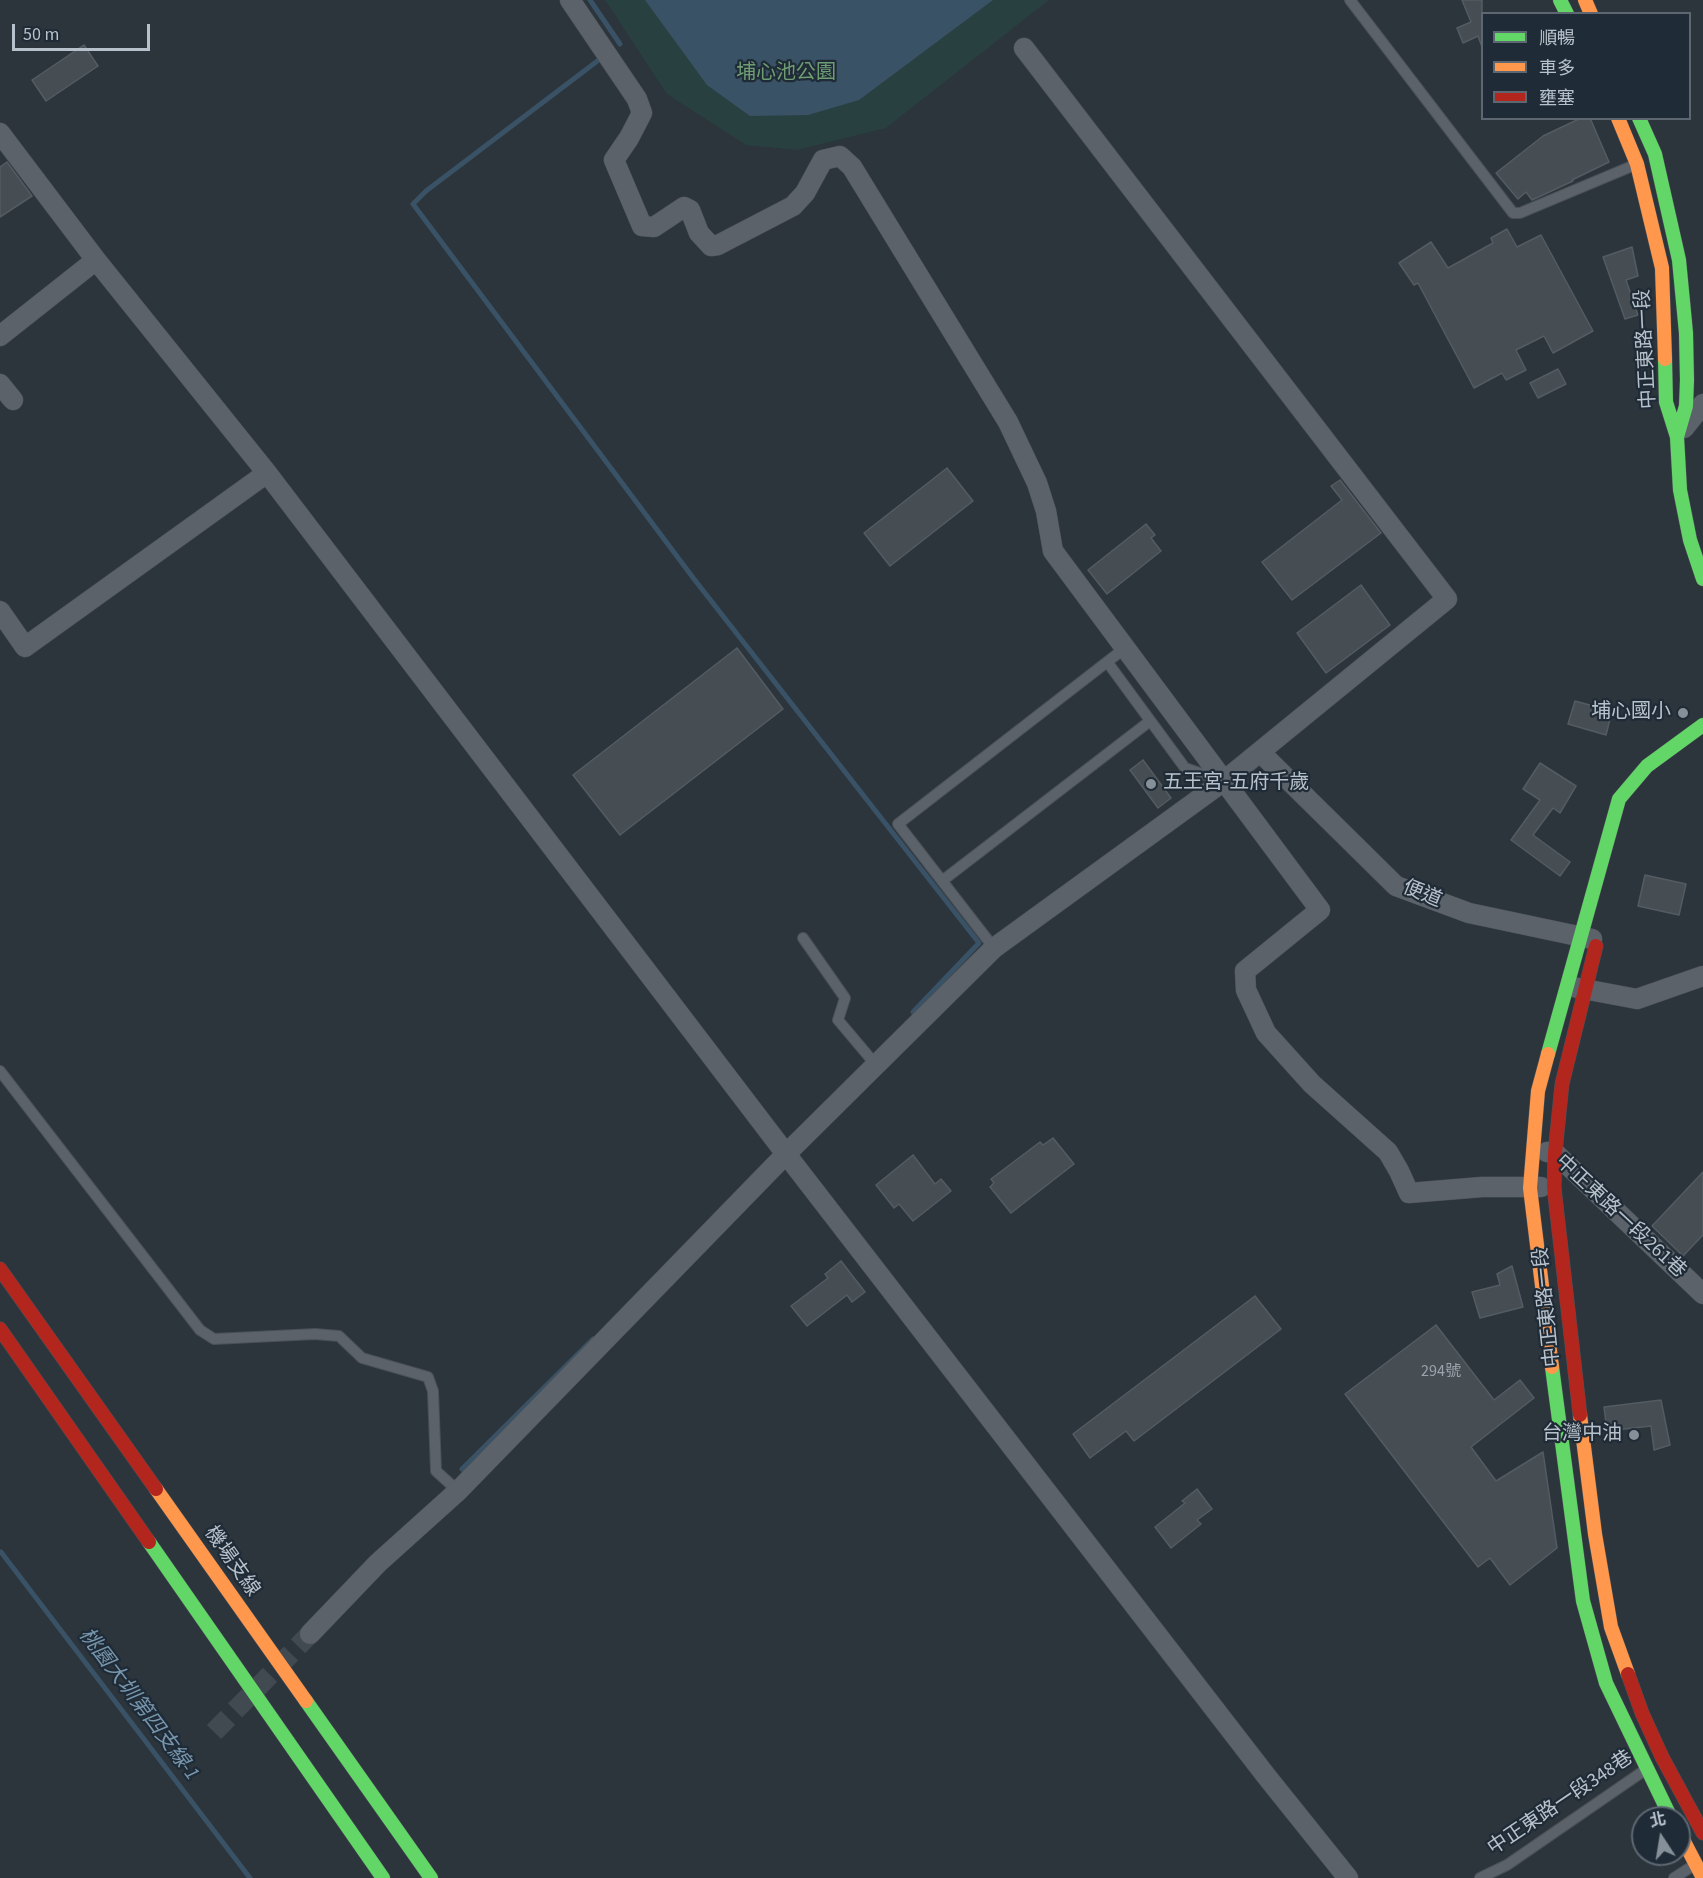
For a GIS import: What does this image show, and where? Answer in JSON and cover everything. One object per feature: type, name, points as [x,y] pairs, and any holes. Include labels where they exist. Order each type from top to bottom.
[{"type":"main road","name":"中正東路一段","points":[[1619,120],[1637,164],[1662,268],[1666,402],[1677,437]]},
{"type":"main road","name":"中正東路一段","points":[[1640,120],[1655,154],[1679,260],[1686,333],[1686,406],[1677,437]]},
{"type":"main road","points":[[1677,437],[1680,490],[1690,540],[1703,579]]},
{"type":"main road","points":[[1638,799],[1647,766],[1703,725]]},
{"type":"main road","name":"中正東路一段","points":[[1647,766],[1619,799],[1593,935],[1586,990],[1562,1084],[1554,1187],[1595,1534],[1611,1627],[1642,1713],[1662,1757],[1703,1833]]},
{"type":"main road","name":"中正東路一段","points":[[1593,935],[1566,985],[1538,1090],[1530,1188],[1556,1406],[1583,1601],[1606,1683],[1665,1806]]},
{"type":"main road","name":"機場支線","points":[[0,1269],[431,1878]]},
{"type":"main road","points":[[0,1329],[383,1878]]},
{"type":"main road","points":[[1699,1862],[1703,1878]]},
{"type":"street","points":[[570,0],[637,99],[642,113],[615,160],[642,226],[654,227],[684,207],[690,210],[699,233],[711,246],[718,245],[793,206],[805,193],[823,160],[840,156],[852,167],[1008,422],[1037,483],[1046,511],[1053,551],[1320,910],[1245,971],[1246,990],[1266,1033],[1312,1084],[1388,1152],[1409,1194],[1482,1187],[1554,1187]]},
{"type":"street","points":[[310,1634],[378,1563],[458,1491],[786,1154],[994,948],[1224,781],[1447,599],[1024,48]]},
{"type":"street","points":[[0,133],[96,260],[267,473],[786,1154],[1267,1777],[1348,1878]]},
{"type":"street","points":[[0,336],[96,260]]},
{"type":"street","points":[[0,384],[13,400]]},
{"type":"street","points":[[1677,437],[1703,404]]},
{"type":"street","points":[[0,611],[25,647],[267,473]]},
{"type":"street","name":"便道","points":[[1260,752],[1396,886],[1469,913],[1593,935]]},
{"type":"street","points":[[1566,985],[1637,999],[1703,976]]},
{"type":"street","name":"中正東路一段261巷","points":[[1532,1150],[1556,1153],[1703,1294]]},
{"type":"lane","points":[[1350,0],[1513,213],[1520,213],[1637,164],[1655,154]]},
{"type":"lane","points":[[1677,437],[1703,419]]},
{"type":"lane","points":[[994,948],[898,824],[1125,648]]},
{"type":"lane","points":[[1108,663],[1185,768],[1224,781]]},
{"type":"lane","points":[[942,881],[1150,721]]},
{"type":"lane","points":[[803,938],[844,998],[838,1020],[876,1065]]},
{"type":"lane","points":[[0,1071],[200,1330],[214,1339],[315,1334],[339,1336],[362,1358],[428,1377],[433,1390],[436,1471],[458,1491]]},
{"type":"lane","name":"中正東路一段348巷","points":[[1480,1878],[1507,1865],[1662,1757]]},
{"type":"lane","points":[[1674,1878],[1699,1862]]},
{"type":"green space","name":"埔心池公園","points":[[605,0],[1049,0],[886,128],[797,150],[746,145],[667,94]]},
{"type":"water","name":"埔心池公園","points":[[645,0],[993,0],[859,100],[808,115],[750,116],[707,85]]},
{"type":"building","points":[[1462,0],[1482,0],[1481,44],[1478,36],[1463,43],[1457,28],[1471,22]]},
{"type":"building","points":[[84,45],[98,66],[46,101],[32,80]]},
{"type":"building","points":[[1577,120],[1591,120],[1609,162],[1532,200],[1526,192],[1518,199],[1496,173],[1543,136]]},
{"type":"building","points":[[7,162],[32,196],[0,217],[0,167]]},
{"type":"building","points":[[1507,229],[1517,247],[1541,235],[1593,331],[1553,353],[1544,336],[1516,350],[1526,370],[1506,380],[1502,373],[1474,388],[1418,283],[1414,285],[1399,263],[1431,242],[1448,268],[1493,243],[1491,238]]},
{"type":"building","points":[[1632,247],[1638,276],[1626,280],[1638,315],[1625,319],[1603,257]]},
{"type":"building","points":[[1558,369],[1566,384],[1538,398],[1530,383]]},
{"type":"building","points":[[947,468],[973,501],[890,566],[864,533]]},
{"type":"building","points":[[1340,480],[1381,533],[1292,600],[1262,562],[1342,500],[1331,486]]},
{"type":"building","points":[[1146,524],[1155,535],[1151,538],[1161,551],[1107,594],[1088,570]]},
{"type":"building","points":[[1361,585],[1390,625],[1326,673],[1297,633]]},
{"type":"building","points":[[737,648],[783,709],[620,835],[573,775]]},
{"type":"building","points":[[1575,701],[1612,711],[1606,735],[1568,724]]},
{"type":"building","name":"五王宮-五府千歲","points":[[1143,760],[1171,798],[1158,808],[1130,770]]},
{"type":"building","points":[[1540,763],[1576,786],[1560,813],[1553,808],[1533,835],[1570,862],[1560,876],[1511,840],[1540,800],[1523,789]]},
{"type":"building","points":[[1645,875],[1686,884],[1679,915],[1638,906]]},
{"type":"building","points":[[1053,1138],[1074,1164],[1011,1213],[990,1187],[994,1183],[991,1179],[1040,1142],[1043,1145]]},
{"type":"building","points":[[913,1155],[935,1184],[941,1179],[951,1191],[913,1221],[899,1204],[894,1208],[876,1185]]},
{"type":"building","points":[[1703,1172],[1703,1235],[1683,1256],[1652,1226]]},
{"type":"building","points":[[841,1261],[865,1292],[852,1302],[847,1295],[807,1326],[791,1306],[828,1278],[825,1274]]},
{"type":"building","points":[[1512,1266],[1523,1307],[1480,1318],[1472,1292],[1500,1285],[1497,1274]]},
{"type":"building","points":[[1255,1296],[1281,1329],[1134,1441],[1126,1431],[1090,1458],[1073,1434]]},
{"type":"building","points":[[1436,1325],[1494,1400],[1520,1380],[1534,1398],[1471,1447],[1496,1481],[1543,1452],[1557,1548],[1510,1585],[1490,1558],[1478,1567],[1345,1394]]},
{"type":"building","points":[[1661,1400],[1670,1445],[1654,1450],[1651,1426],[1607,1431],[1604,1407]]},
{"type":"building","points":[[1197,1489],[1212,1509],[1197,1520],[1201,1524],[1171,1548],[1155,1527],[1185,1503],[1182,1501]]},
{"type":"waterway","points":[[590,0],[620,44]]},
{"type":"waterway","points":[[600,59],[426,191],[413,204],[694,579],[979,943],[913,1012]]},
{"type":"waterway","points":[[462,1469],[593,1339]]},
{"type":"waterway","name":"桃園大圳第四支線-1","points":[[1,1552],[250,1878]]},
{"type":"tunnel","points":[[214,1732],[310,1634]]},
{"type":"traffic: fast","points":[[1560,0],[1566,12]]},
{"type":"traffic: fast","points":[[1640,120],[1655,154],[1679,260],[1686,333],[1687,380],[1686,406],[1677,437]]},
{"type":"traffic: fast","points":[[1665,359],[1666,402],[1677,437],[1680,490],[1690,540],[1703,579]]},
{"type":"traffic: fast","points":[[1548,1054],[1619,799],[1647,766],[1703,725]]},
{"type":"traffic: fast","points":[[1552,1367],[1583,1601],[1606,1683],[1665,1806]]},
{"type":"traffic: fast","points":[[149,1542],[383,1878]]},
{"type":"traffic: fast","points":[[306,1701],[431,1878]]},
{"type":"traffic: slow","points":[[1585,0],[1590,12]]},
{"type":"traffic: slow","points":[[1619,120],[1637,164],[1662,268],[1665,359]]},
{"type":"traffic: slow","points":[[1548,1054],[1538,1091],[1530,1188],[1552,1367]]},
{"type":"traffic: slow","points":[[1580,1415],[1595,1534],[1611,1627],[1628,1674]]},
{"type":"traffic: slow","points":[[156,1489],[306,1701]]},
{"type":"traffic: slow","points":[[1691,1855],[1703,1878]]},
{"type":"traffic: jam","points":[[1580,1415],[1554,1187],[1555,1153],[1562,1084],[1596,946]]},
{"type":"traffic: jam","points":[[0,1269],[156,1489]]},
{"type":"traffic: jam","points":[[0,1329],[149,1542]]},
{"type":"traffic: jam","points":[[1628,1674],[1642,1713],[1662,1757],[1703,1833]]},
{"type":"place","name":"埔心國小","points":[[1683,713]]},
{"type":"place","name":"五王宮-五府千歲","points":[[1151,784]]},
{"type":"place","name":"台灣中油","points":[[1634,1435]]}]
